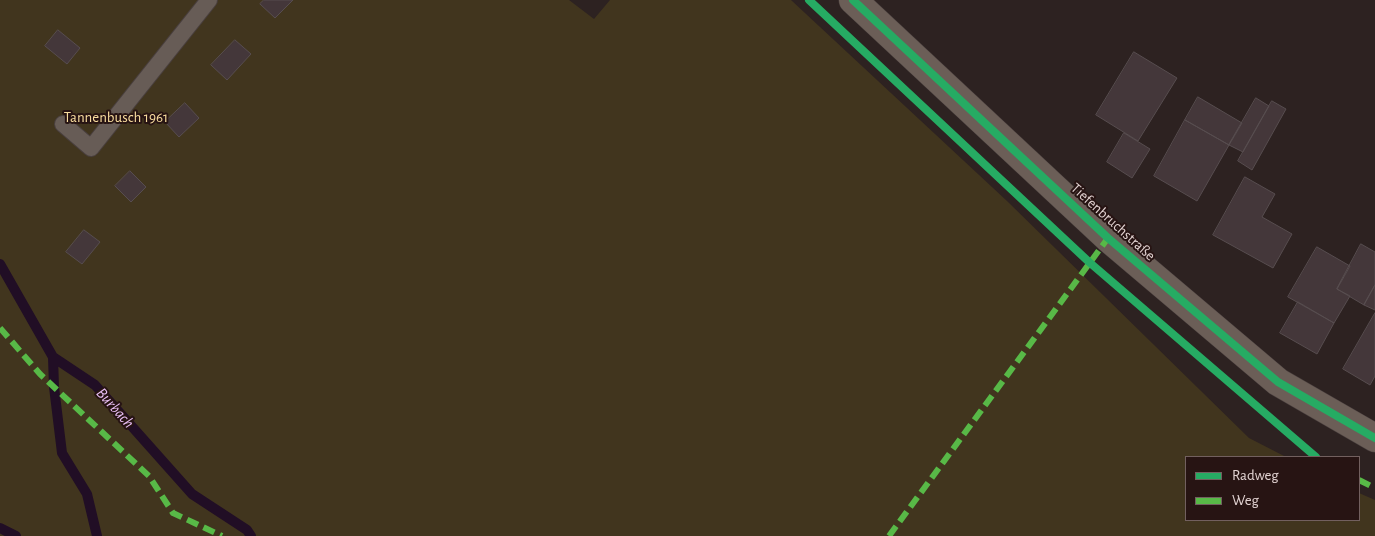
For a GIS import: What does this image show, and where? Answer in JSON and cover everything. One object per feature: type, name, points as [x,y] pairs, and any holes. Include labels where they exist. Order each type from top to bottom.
[{"type":"street","name":"Tiefenbruchstraße","points":[[853,0],[1108,238],[1278,382],[1375,438]]},
{"type":"lane","points":[[63,124],[91,148],[208,0]]},
{"type":"green space","name":"Tannenbusch 1961","points":[[0,0],[569,0],[594,19],[610,0],[791,0],[1007,201],[1249,438],[1284,456],[1185,456],[1185,521],[1360,521],[1360,493],[1375,500],[1375,536],[0,536]]},
{"type":"building","points":[[264,0],[293,0],[275,18],[260,4]]},
{"type":"building","points":[[58,30],[80,48],[67,64],[45,46]]},
{"type":"building","points":[[235,40],[251,54],[227,80],[211,65]]},
{"type":"building","points":[[1134,52],[1177,78],[1138,141],[1096,115]]},
{"type":"building","points":[[1198,97],[1242,123],[1229,145],[1185,120]]},
{"type":"building","points":[[1256,98],[1269,106],[1243,152],[1229,145]]},
{"type":"building","points":[[1272,101],[1286,109],[1252,170],[1238,161]]},
{"type":"building","points":[[185,103],[199,118],[179,137],[165,122]]},
{"type":"building","points":[[1185,120],[1229,145],[1197,201],[1154,176]]},
{"type":"building","points":[[1124,133],[1150,149],[1132,178],[1107,162]]},
{"type":"building","points":[[130,171],[146,187],[131,202],[115,186]]},
{"type":"building","points":[[1245,177],[1275,194],[1262,217],[1292,234],[1273,268],[1213,235]]},
{"type":"building","points":[[84,230],[100,242],[82,264],[66,252]]},
{"type":"building","points":[[1361,244],[1375,252],[1375,285],[1364,305],[1337,289]]},
{"type":"building","points":[[1317,247],[1350,266],[1337,289],[1350,296],[1334,323],[1288,297]]},
{"type":"building","points":[[1375,285],[1375,310],[1364,305]]},
{"type":"building","points":[[1298,302],[1334,323],[1317,354],[1280,333]]},
{"type":"building","points":[[1375,313],[1375,376],[1370,385],[1343,369]]},
{"type":"waterway","name":"Burbach","points":[[0,264],[53,357],[95,385],[192,494],[247,530],[251,536]]},
{"type":"waterway","points":[[53,357],[54,387],[62,453],[87,494],[97,536]]},
{"type":"waterway","points":[[0,528],[16,536]]},
{"type":"marked path","points":[[889,536],[1108,238]]},
{"type":"marked path","points":[[0,328],[40,374],[149,476],[173,513],[222,536]]},
{"type":"marked path","points":[[1360,480],[1375,488]]},
{"type":"cycle path","points":[[809,0],[1089,262],[1315,456]]},
{"type":"cycle path","points":[[853,0],[1108,238],[1278,382],[1375,438]]}]
